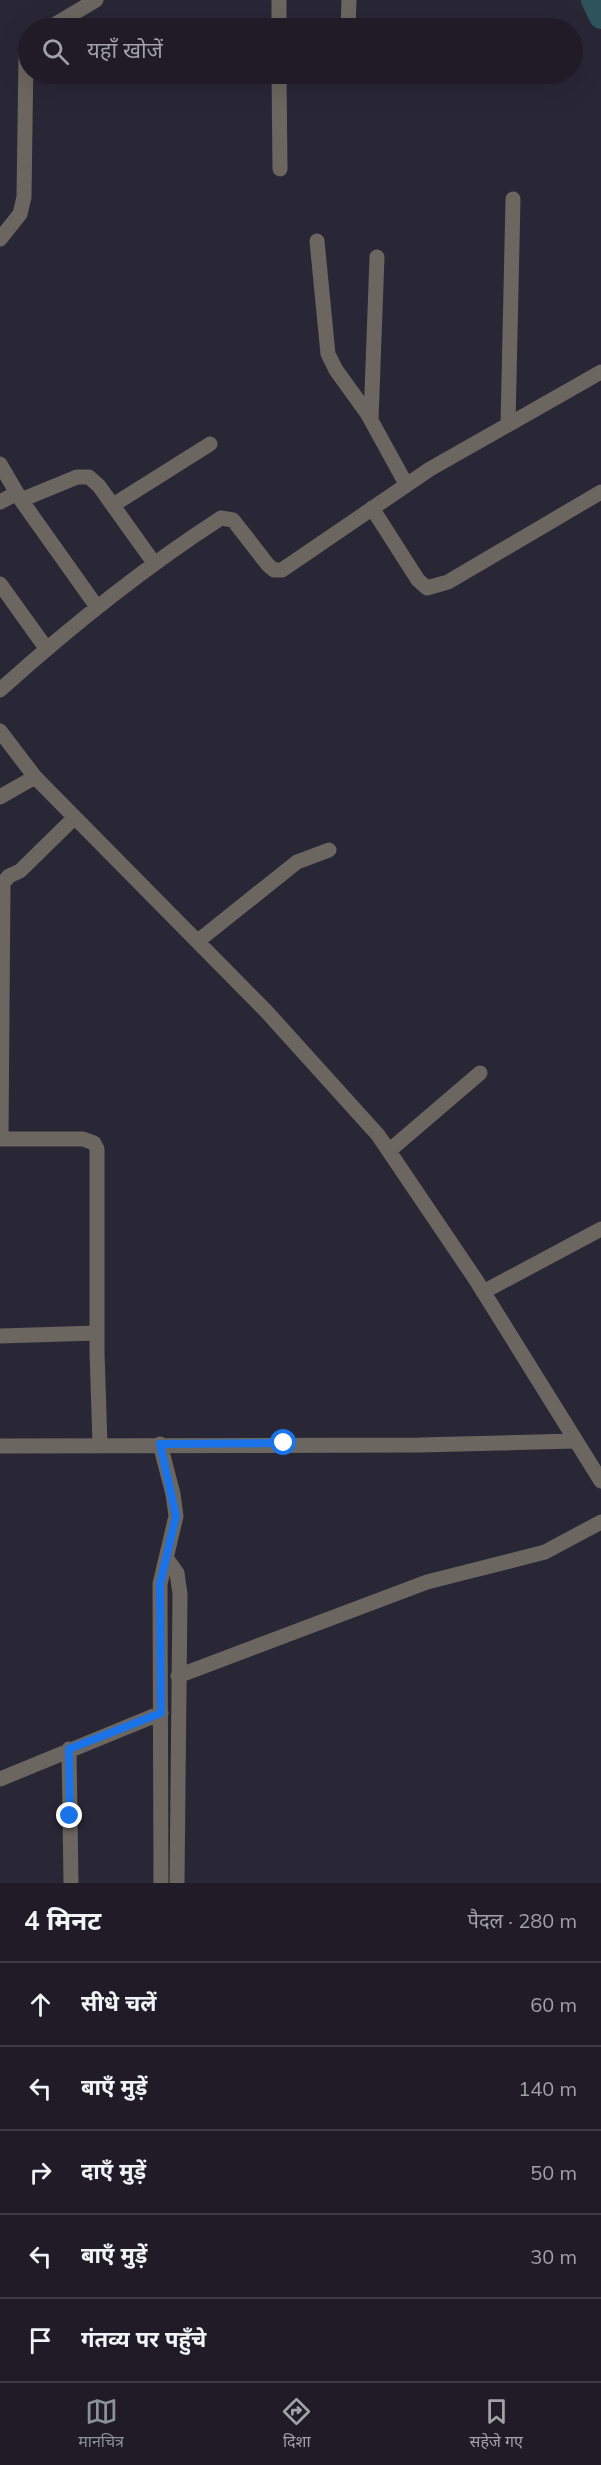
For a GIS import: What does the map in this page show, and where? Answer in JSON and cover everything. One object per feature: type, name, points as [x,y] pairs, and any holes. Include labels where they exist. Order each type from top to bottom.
[{"type":"street","points":[[66,18],[96,0]]},
{"type":"street","points":[[279,0],[279,18]]},
{"type":"street","points":[[348,18],[349,0]]},
{"type":"street","points":[[0,239],[20,214],[24,197],[26,84]]},
{"type":"street","points":[[279,84],[280,169]]},
{"type":"street","points":[[508,425],[513,199]]},
{"type":"street","points":[[317,241],[328,354],[371,420],[406,484]]},
{"type":"street","points":[[371,420],[377,256]]},
{"type":"street","points":[[0,690],[97,606],[214,522],[228,517],[238,524],[268,566],[278,572],[406,484],[601,372]]},
{"type":"street","points":[[113,505],[210,444]]},
{"type":"street","points":[[0,464],[19,496],[97,606]]},
{"type":"street","points":[[0,502],[83,476],[95,481],[154,563]]},
{"type":"street","points":[[372,508],[418,580],[427,588],[448,582],[601,492]]},
{"type":"street","points":[[0,584],[46,648]]},
{"type":"street","points":[[0,731],[34,777],[266,1011],[390,1150],[483,1292],[601,1481]]},
{"type":"street","points":[[0,797],[34,777]]},
{"type":"street","points":[[74,818],[20,871],[9,876],[3,883],[0,1035],[1,1139],[83,1139],[94,1143],[97,1149],[97,1333],[100,1444]]},
{"type":"street","points":[[198,941],[297,862],[329,850]]},
{"type":"street","points":[[390,1150],[480,1073]]},
{"type":"street","points":[[483,1292],[601,1229]]},
{"type":"street","points":[[0,1336],[97,1333]]},
{"type":"street","points":[[0,1446],[420,1445],[574,1441]]},
{"type":"street","points":[[160,1444],[176,1509],[160,1584],[161,1883]]},
{"type":"street","points":[[178,1676],[427,1582],[544,1552],[601,1522]]},
{"type":"street","points":[[167,1559],[179,1579],[177,1883]]},
{"type":"street","points":[[0,1779],[161,1713]]},
{"type":"street","points":[[69,1749],[71,1883]]},
{"type":"waterway","points":[[593,0],[601,17]]},
{"type":"route","points":[[70,1816],[69,1749],[161,1713],[160,1584],[176,1509],[160,1444],[284,1443]]}]
